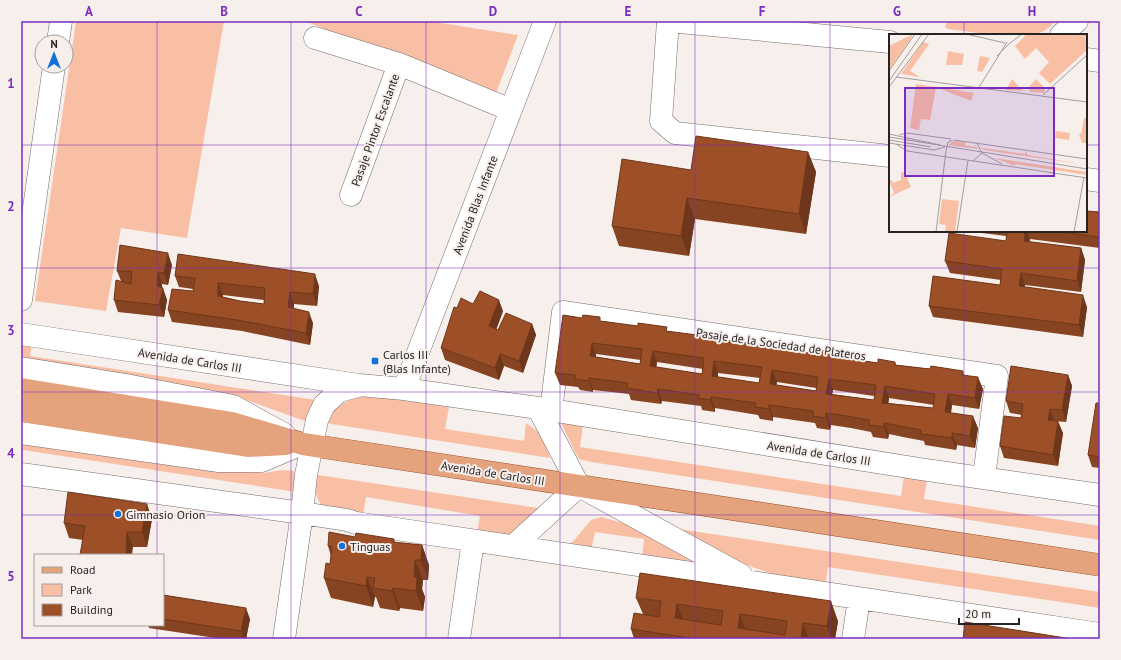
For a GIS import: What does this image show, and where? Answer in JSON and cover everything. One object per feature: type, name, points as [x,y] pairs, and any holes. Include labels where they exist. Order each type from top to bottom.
[{"type":"main road","name":"Avenida de Carlos III","points":[[21,390],[232,423],[307,444],[1100,565]]},
{"type":"main road","name":"Avenida de Carlos III","points":[[21,411],[248,446],[307,444]]},
{"type":"street","points":[[59,34],[60,21]]},
{"type":"street","name":"Avenida Blas Infante","points":[[404,389],[545,21]]},
{"type":"street","points":[[889,42],[669,21],[661,121],[675,133],[889,156]]},
{"type":"street","points":[[1062,34],[1077,21]]},
{"type":"street","points":[[315,38],[399,64],[512,110]]},
{"type":"street","points":[[1087,59],[1100,61]]},
{"type":"street","name":"Pasaje Pintor Escalante","points":[[351,196],[399,64]]},
{"type":"street","points":[[21,300],[53,74]]},
{"type":"street","points":[[1087,179],[1100,181]]},
{"type":"street","name":"Pasaje de la Sociedad de Plateros","points":[[544,409],[563,312],[997,376],[984,477]]},
{"type":"street","name":"Avenida de Carlos III","points":[[21,334],[364,386],[404,389],[544,409],[920,469],[984,477],[1100,495]]},
{"type":"street","name":"Avenida de Carlos III","points":[[21,368],[233,406],[307,444]]},
{"type":"street","name":"Avenida de Carlos III","points":[[302,513],[306,475],[307,444],[324,405],[339,391],[364,386]]},
{"type":"street","points":[[513,546],[579,486],[544,409]]},
{"type":"street","points":[[21,433],[219,460],[262,460],[307,444]]},
{"type":"street","name":"Avenida de Carlos III","points":[[21,474],[302,513],[473,541],[1100,634]]},
{"type":"street","name":"Avenida de Carlos III","points":[[579,486],[755,582]]},
{"type":"street","points":[[284,639],[302,513]]},
{"type":"street","points":[[459,639],[473,541]]},
{"type":"street","points":[[853,639],[859,599]]},
{"type":"green space","points":[[76,21],[224,21],[187,238],[121,228],[106,311],[35,301],[68,74],[74,74],[74,35]]},
{"type":"green space","points":[[305,21],[428,21],[518,35],[495,96]]},
{"type":"green space","points":[[947,21],[1054,21],[1048,29],[1038,34],[989,34],[947,29],[945,26],[948,22]]},
{"type":"green space","points":[[21,341],[32,342],[30,356],[316,400],[305,421],[246,400],[224,394],[21,363]]},
{"type":"green space","points":[[361,394],[449,407],[445,429],[524,441],[526,423],[541,434],[550,458],[325,423],[341,406]]},
{"type":"green space","points":[[563,423],[583,426],[580,447],[901,496],[904,475],[927,479],[924,499],[1100,526],[1100,540],[591,462],[579,459],[562,425]]},
{"type":"green space","points":[[21,437],[236,471],[264,473],[282,470],[294,471],[296,492],[23,450],[21,464]]},
{"type":"green space","points":[[318,475],[538,508],[507,539],[477,533],[480,516],[366,497],[363,516],[325,508],[319,502],[316,494],[314,478]]},
{"type":"green space","points":[[601,517],[630,525],[692,559],[691,564],[642,558],[644,539],[595,532],[591,551],[570,545],[591,520]]},
{"type":"green space","points":[[672,528],[1100,592],[1100,608],[828,567],[825,586],[766,572],[734,560]]},
{"type":"building","points":[[696,136],[808,152],[799,214],[687,198],[681,236],[612,226],[622,159],[691,170]]},
{"type":"building","points":[[1087,211],[1100,212],[1100,237],[1061,232],[1087,232]]},
{"type":"building","points":[[1007,232],[1025,232],[1024,241],[1081,248],[1077,281],[1021,273],[1019,286],[1083,295],[1079,325],[929,306],[933,276],[1000,285],[1002,269],[945,261],[949,233],[1006,241]]},
{"type":"building","points":[[120,245],[168,253],[164,273],[158,272],[157,286],[163,288],[159,305],[114,300],[116,280],[131,284],[132,271],[117,271]]},
{"type":"building","points":[[178,254],[315,274],[313,294],[290,292],[288,307],[309,312],[306,333],[237,320],[168,310],[172,289],[193,291],[195,278],[175,276]],"holes":[[[218,283],[265,288],[264,304],[218,296]]]},
{"type":"building","points":[[480,291],[499,300],[489,326],[498,330],[506,313],[532,324],[519,361],[500,354],[495,368],[441,348],[454,307],[457,308],[461,298],[473,304]]},
{"type":"building","points":[[563,315],[582,318],[583,315],[600,317],[600,321],[638,326],[638,323],[667,327],[666,331],[705,336],[706,334],[723,336],[722,340],[764,347],[764,343],[777,345],[777,348],[819,354],[820,350],[837,353],[836,357],[878,363],[878,359],[895,362],[895,365],[930,369],[931,366],[963,371],[962,375],[978,377],[975,398],[948,394],[945,412],[973,416],[970,436],[952,433],[952,438],[921,434],[921,430],[884,423],[884,427],[869,425],[869,420],[846,416],[826,413],[826,418],[813,416],[813,411],[769,405],[769,409],[755,407],[756,403],[711,397],[710,400],[698,398],[699,395],[658,389],[657,393],[627,388],[628,383],[589,378],[589,381],[575,379],[575,375],[555,373]],"holes":[[[592,343],[642,349],[640,364],[590,356]],[[653,351],[704,358],[702,374],[650,366]],[[714,361],[762,367],[759,383],[712,376]],[[772,370],[818,377],[816,391],[770,384]],[[829,379],[876,385],[874,400],[826,394]],[[885,386],[935,394],[933,408],[882,403]]]},
{"type":"building","points":[[1011,366],[1068,375],[1062,410],[1050,409],[1048,420],[1058,421],[1053,455],[1000,446],[1004,416],[1021,418],[1023,404],[1006,401]]},
{"type":"building","points":[[1096,403],[1100,403],[1100,457],[1088,455]]},
{"type":"building","points":[[68,492],[147,504],[142,532],[127,532],[126,554],[80,554],[85,526],[64,523]]},
{"type":"building","points":[[329,532],[355,537],[356,533],[394,539],[393,542],[422,545],[421,560],[415,560],[414,577],[417,577],[416,591],[393,588],[392,591],[373,588],[375,578],[367,577],[366,586],[324,578],[326,563],[330,564],[332,547],[328,546]]},
{"type":"building","points":[[640,573],[831,601],[827,626],[803,623],[801,637],[817,639],[696,639],[631,629],[634,613],[659,617],[661,601],[636,598]],"holes":[[[677,604],[723,611],[721,625],[675,618]],[[740,614],[787,621],[785,635],[738,628]]]},
{"type":"building","points":[[164,595],[246,608],[241,631],[164,619]]},
{"type":"building","points":[[965,622],[1072,639],[963,639]]},
{"type":"place","name":"Carlos III (Blas Infante)","points":[[375,361]]},
{"type":"place","name":"Gimnasio Orion","points":[[118,514]]},
{"type":"place","name":"Tinguas","points":[[342,546]]}]
